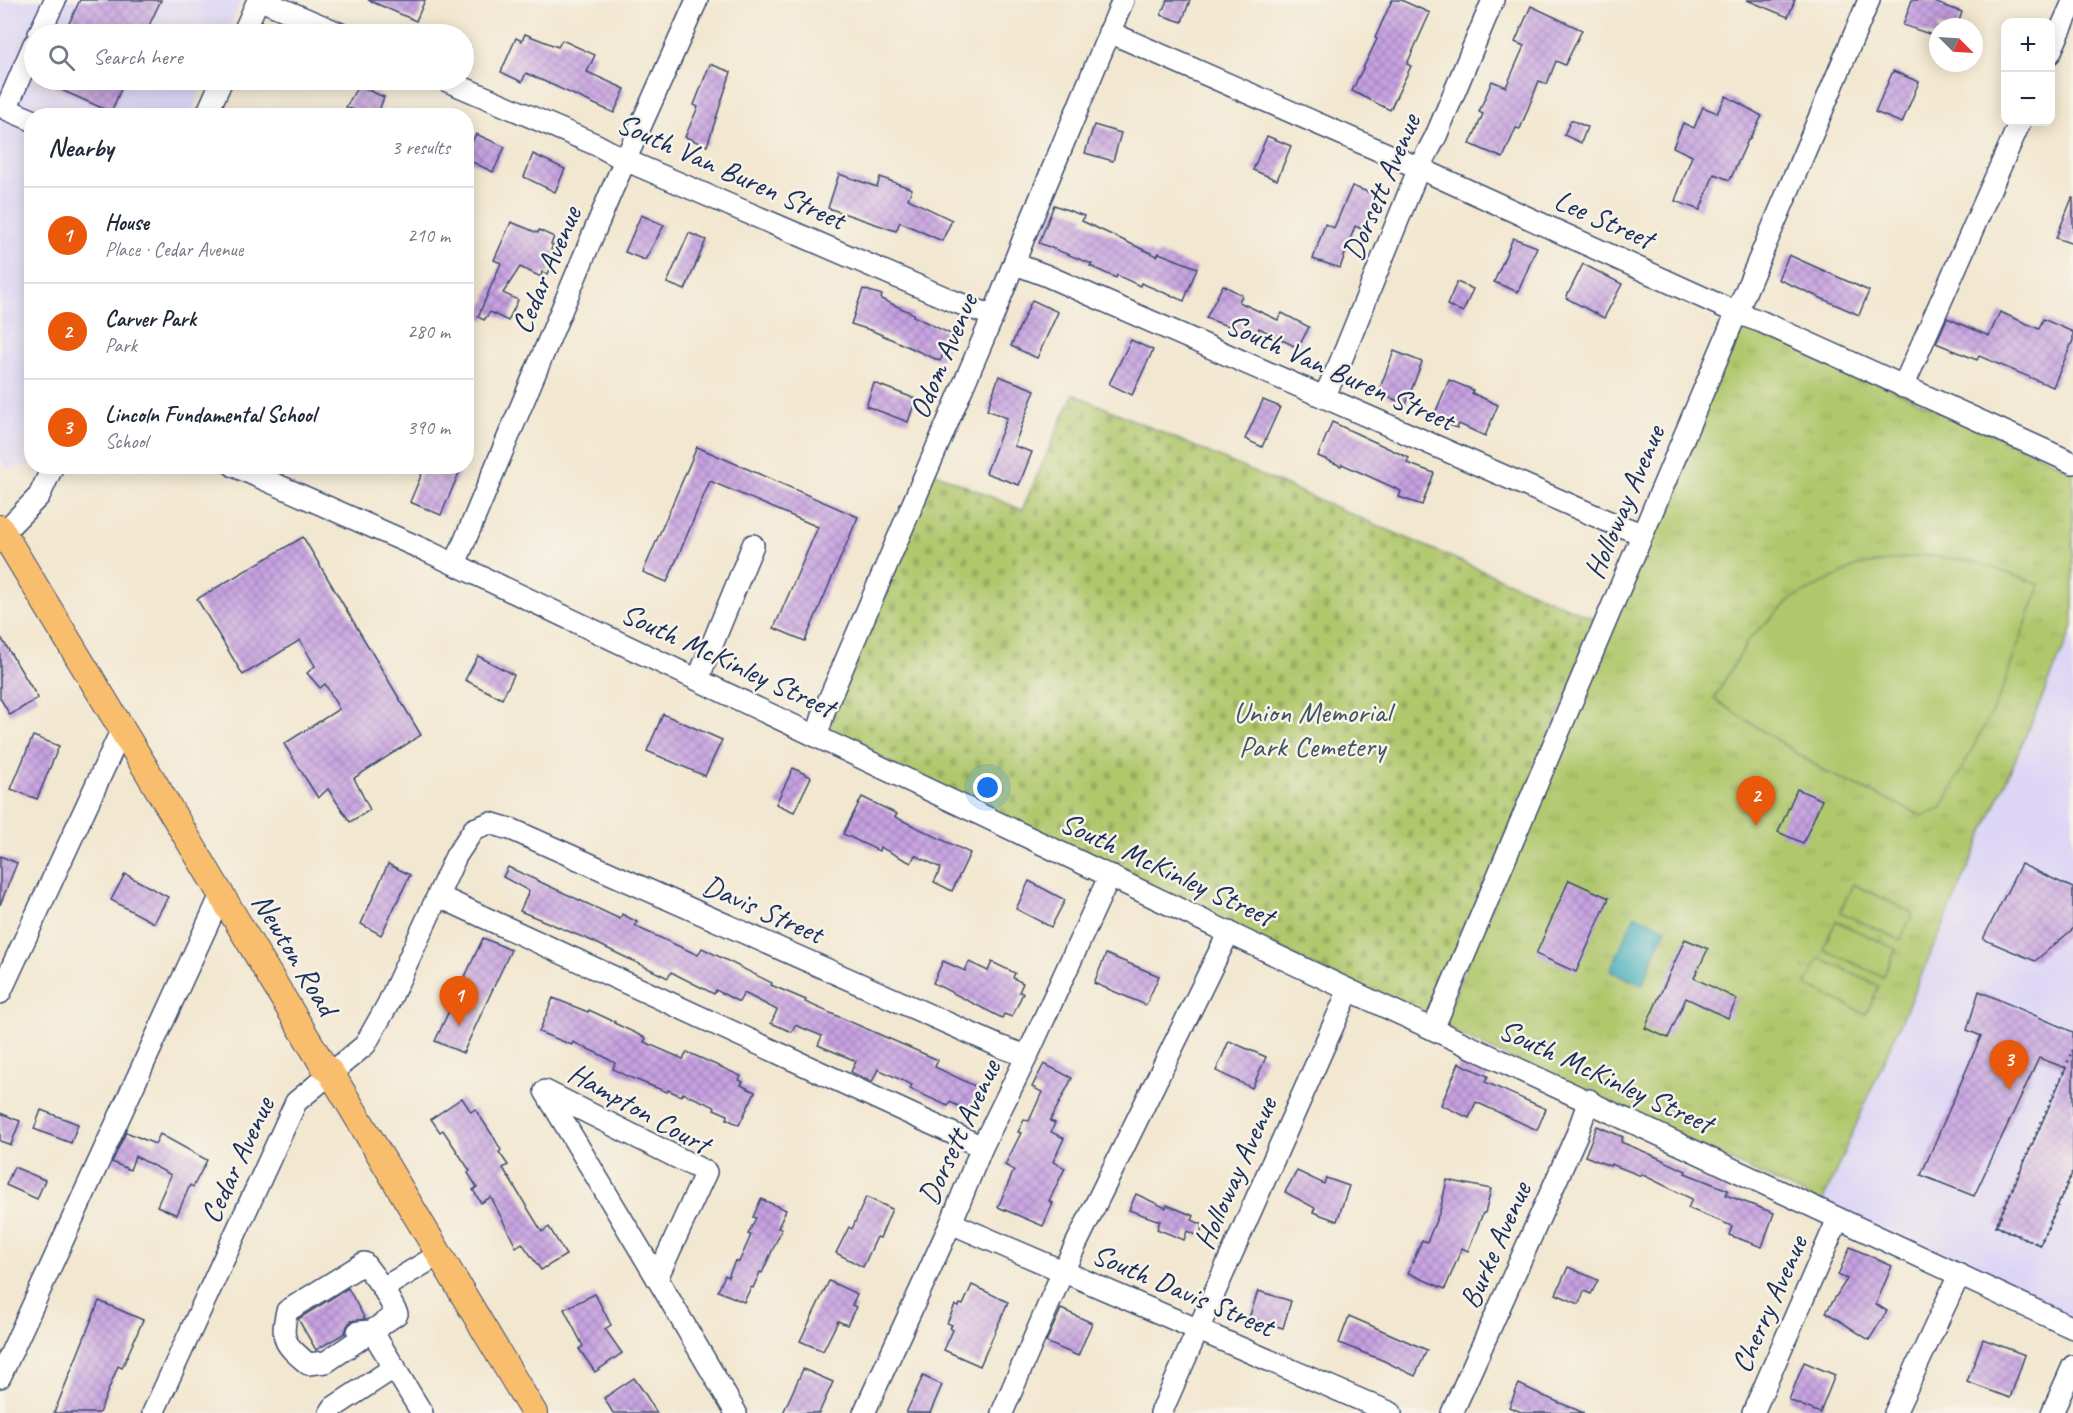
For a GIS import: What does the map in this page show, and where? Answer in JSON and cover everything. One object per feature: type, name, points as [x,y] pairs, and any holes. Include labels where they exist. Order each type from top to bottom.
[{"type":"main road","name":"Newton Road","points":[[1,532],[70,640],[323,1065],[331,1073],[534,1413]]},
{"type":"street","points":[[44,24],[55,0]]},
{"type":"street","points":[[248,24],[259,0],[317,24]]},
{"type":"street","name":"Cedar Avenue","points":[[454,564],[625,160],[697,0]]},
{"type":"street","name":"Odom Avenue","points":[[817,735],[825,710],[1015,264],[1123,0]]},
{"type":"street","name":"Dorsett Avenue","points":[[1324,397],[1419,168],[1436,136],[1493,0]]},
{"type":"street","name":"Holloway Avenue","points":[[1433,1029],[1869,0]]},
{"type":"street","points":[[2055,42],[2073,2]]},
{"type":"street","name":"Lee Street","points":[[1109,32],[1419,168],[1903,387],[2071,458]]},
{"type":"street","points":[[24,67],[6,109],[24,117]]},
{"type":"street","points":[[210,108],[218,90]]},
{"type":"street","name":"South Van Buren Street","points":[[468,90],[597,145],[625,160],[993,316]]},
{"type":"street","points":[[1903,387],[2018,126]]},
{"type":"street","name":"South Van Buren Street","points":[[1015,264],[1045,275],[1607,521],[1642,534]]},
{"type":"street","points":[[1,532],[39,496],[49,474]]},
{"type":"street","name":"South McKinley Street","points":[[252,474],[454,564],[1349,990],[2073,1328]]},
{"type":"street","points":[[698,679],[753,545]]},
{"type":"street","points":[[0,993],[122,729]]},
{"type":"street","name":"Davis Street","points":[[474,829],[490,824],[513,830],[988,1042],[1028,1056]]},
{"type":"street","name":"Cedar Avenue","points":[[153,1413],[296,1102],[365,1046],[388,1004],[456,856],[474,829]]},
{"type":"street","name":"Dorsett Avenue","points":[[864,1413],[951,1223],[982,1148],[1028,1056],[1110,875]]},
{"type":"street","points":[[0,1377],[221,895]]},
{"type":"street","points":[[438,896],[982,1148]]},
{"type":"street","points":[[1002,1413],[1064,1271],[1229,932]]},
{"type":"street","name":"Holloway Avenue","points":[[1161,1413],[1349,990]]},
{"type":"street","name":"Hampton Court","points":[[657,1278],[706,1172],[545,1091],[736,1413]]},
{"type":"street","name":"Burke Avenue","points":[[1452,1413],[1578,1134],[1588,1100]]},
{"type":"street","name":"Cherry Avenue","points":[[1753,1413],[1838,1219]]},
{"type":"street","name":"South Davis Street","points":[[951,1223],[1391,1413]]},
{"type":"street","points":[[383,1288],[440,1254]]},
{"type":"street","points":[[364,1263],[383,1288],[397,1314],[326,1362],[308,1364],[291,1349],[282,1330],[287,1311],[364,1263]]},
{"type":"street","points":[[1895,1413],[1959,1275]]},
{"type":"street","points":[[372,1331],[422,1413]]},
{"type":"street","points":[[2052,1413],[2073,1366]]},
{"type":"street","points":[[330,1413],[334,1407],[395,1367]]},
{"type":"path","points":[[2073,1050],[1996,1226],[2040,1245],[2073,1171]]},
{"type":"shaded area","points":[[0,0],[241,0],[230,24],[24,24],[24,90],[201,90],[193,108],[24,108],[24,466],[7,469],[0,457]]},
{"type":"shaded area","points":[[2073,627],[2073,1321],[1822,1203]]},
{"type":"green space","points":[[1741,322],[2073,470],[2073,627],[1822,1203],[1441,1026]]},
{"type":"green space","name":"Union Memorial Park Cemetery","points":[[1073,394],[1599,621],[1428,1020],[823,732],[933,472],[1022,510]]},
{"type":"green space","points":[[1924,555],[1977,562],[2040,585],[1999,698],[1941,809],[1923,816],[1824,771],[1714,699],[1749,639],[1791,599],[1857,566]]},
{"type":"green space","points":[[1853,884],[1913,913],[1900,940],[1840,912]]},
{"type":"green space","points":[[1836,921],[1896,949],[1883,977],[1823,949]]},
{"type":"green space","points":[[1819,958],[1879,986],[1866,1014],[1806,985]]},
{"type":"water","points":[[1635,915],[1666,928],[1642,985],[1610,971]]},
{"type":"building","points":[[80,0],[161,0],[150,24],[69,24]]},
{"type":"building","points":[[368,0],[425,0],[416,21]]},
{"type":"building","points":[[1167,0],[1190,0],[1182,22],[1161,15]]},
{"type":"building","points":[[1392,0],[1401,0],[1430,13],[1407,64],[1411,66],[1390,110],[1352,91],[1377,39],[1375,38]]},
{"type":"building","points":[[1747,0],[1795,0],[1788,17]]},
{"type":"building","points":[[1912,0],[1928,0],[1962,12],[1960,18],[1929,18],[1929,34],[1903,25]]},
{"type":"building","points":[[1531,6],[1582,30],[1565,65],[1556,61],[1547,84],[1539,81],[1520,129],[1516,128],[1503,158],[1470,144],[1483,114],[1479,112],[1492,81],[1506,87],[1524,46],[1515,42]]},
{"type":"building","points":[[525,34],[558,47],[562,40],[595,55],[587,72],[625,89],[614,113],[526,73],[522,82],[501,72],[516,38],[522,41]]},
{"type":"building","points":[[710,64],[731,72],[707,146],[685,137],[698,107],[694,105]]},
{"type":"building","points":[[1893,71],[1919,82],[1902,123],[1875,112]]},
{"type":"building","points":[[62,90],[121,90],[113,108],[102,108]]},
{"type":"building","points":[[356,90],[367,90],[384,97],[380,108],[346,107]]},
{"type":"building","points":[[1726,96],[1762,116],[1730,180],[1714,174],[1700,210],[1675,201],[1692,156],[1673,147],[1683,123],[1694,128],[1703,107],[1717,113]]},
{"type":"building","points":[[1571,120],[1587,127],[1581,143],[1564,135]]},
{"type":"building","points":[[1094,125],[1121,133],[1113,161],[1085,153]]},
{"type":"building","points":[[476,134],[505,147],[493,172],[474,163]]},
{"type":"building","points":[[1267,136],[1291,146],[1277,180],[1253,170]]},
{"type":"building","points":[[533,154],[565,169],[555,192],[524,177]]},
{"type":"building","points":[[839,174],[877,187],[880,177],[912,189],[908,199],[952,220],[942,241],[900,222],[896,231],[828,208]]},
{"type":"building","points":[[1352,186],[1381,197],[1364,230],[1355,226],[1340,268],[1313,259],[1325,224],[1334,228]]},
{"type":"building","points":[[2073,198],[2073,244],[2056,238]]},
{"type":"building","points":[[1054,205],[1084,216],[1082,221],[1157,256],[1159,253],[1197,268],[1184,301],[1141,283],[1140,286],[1117,275],[1116,278],[1090,266],[1092,264],[1039,243]]},
{"type":"building","points":[[641,215],[664,225],[645,260],[625,252]]},
{"type":"building","points":[[511,222],[554,237],[551,250],[557,253],[548,274],[542,272],[541,277],[520,267],[503,293],[518,300],[508,321],[490,312],[484,320],[478,317],[501,263],[494,260]]},
{"type":"building","points":[[689,233],[706,240],[685,290],[667,283]]},
{"type":"building","points":[[1513,238],[1537,247],[1518,292],[1494,282]]},
{"type":"building","points":[[1789,255],[1869,291],[1859,315],[1778,279]]},
{"type":"building","points":[[1583,264],[1622,284],[1604,318],[1566,298]]},
{"type":"building","points":[[1457,282],[1473,289],[1463,312],[1447,305]]},
{"type":"building","points":[[1223,285],[1242,295],[1239,302],[1278,320],[1282,313],[1309,327],[1298,348],[1259,328],[1254,338],[1228,325],[1206,318]]},
{"type":"building","points":[[863,289],[882,295],[881,299],[953,335],[940,361],[873,331],[851,324]]},
{"type":"building","points":[[1032,300],[1058,312],[1037,358],[1011,346]]},
{"type":"building","points":[[2000,312],[2039,329],[2043,319],[2073,332],[2073,340],[2053,387],[1979,356],[1977,360],[1936,343],[1947,318],[1989,336]]},
{"type":"building","points":[[1131,340],[1153,350],[1132,395],[1109,384]]},
{"type":"building","points":[[1394,351],[1422,362],[1406,404],[1378,393]]},
{"type":"building","points":[[999,376],[1035,390],[1014,446],[1032,452],[1019,485],[986,473],[1007,418],[987,410]]},
{"type":"building","points":[[1449,380],[1473,390],[1472,393],[1498,405],[1485,436],[1459,424],[1457,428],[1433,418]]},
{"type":"building","points":[[874,383],[916,399],[908,422],[866,406]]},
{"type":"building","points":[[1263,400],[1280,407],[1262,447],[1245,439]]},
{"type":"building","points":[[1332,422],[1409,458],[1407,463],[1434,473],[1422,505],[1399,497],[1401,491],[1342,464],[1341,466],[1318,456]]},
{"type":"building","points":[[697,447],[858,517],[805,641],[774,628],[818,527],[710,481],[667,582],[643,572]]},
{"type":"building","points":[[422,474],[459,474],[441,515],[410,502]]},
{"type":"building","points":[[303,537],[421,735],[354,778],[370,810],[350,822],[328,789],[318,798],[284,744],[339,709],[325,684],[320,688],[307,673],[315,666],[300,640],[243,675],[197,599]]},
{"type":"building","points":[[0,636],[38,698],[10,715],[0,698]]},
{"type":"building","points":[[478,656],[514,675],[502,699],[465,680]]},
{"type":"building","points":[[663,714],[722,740],[705,776],[647,751]]},
{"type":"building","points":[[33,736],[59,746],[37,799],[11,789]]},
{"type":"building","points":[[793,768],[811,777],[794,812],[776,804]]},
{"type":"building","points":[[1797,789],[1822,800],[1803,843],[1778,832]]},
{"type":"building","points":[[862,797],[897,814],[895,817],[970,853],[952,891],[934,882],[941,868],[915,855],[911,863],[880,847],[879,851],[843,834]]},
{"type":"building","points":[[0,856],[17,863],[0,905]]},
{"type":"building","points":[[388,864],[410,875],[381,935],[361,924]]},
{"type":"building","points":[[2021,864],[2073,888],[2073,929],[2035,961],[1983,939]]},
{"type":"building","points":[[508,867],[620,919],[622,914],[637,922],[635,925],[641,929],[698,955],[702,948],[772,983],[771,985],[806,1000],[805,1002],[938,1060],[935,1067],[979,1088],[968,1111],[950,1102],[948,1106],[910,1089],[912,1085],[878,1069],[872,1082],[851,1072],[856,1061],[818,1045],[822,1036],[795,1025],[792,1032],[771,1023],[777,1010],[744,993],[739,1002],[716,990],[714,994],[671,972],[668,978],[592,941],[520,911],[529,891],[503,877]]},
{"type":"building","points":[[125,874],[168,897],[154,923],[111,900]]},
{"type":"building","points":[[1569,880],[1609,898],[1576,972],[1536,954]]},
{"type":"building","points":[[1029,881],[1065,900],[1051,927],[1016,909]]},
{"type":"building","points":[[483,938],[511,950],[463,1053],[435,1041]]},
{"type":"building","points":[[1685,939],[1708,949],[1694,978],[1737,999],[1728,1018],[1686,998],[1668,1038],[1645,1028]]},
{"type":"building","points":[[1106,954],[1159,976],[1146,1005],[1094,983]]},
{"type":"building","points":[[943,961],[965,971],[969,962],[988,971],[992,962],[1015,973],[1013,978],[1023,983],[1019,992],[1023,993],[1012,1017],[1004,1014],[1002,1018],[933,983]]},
{"type":"building","points":[[1979,991],[2073,1032],[2073,1171],[2040,1245],[1996,1226],[2066,1068],[2039,1058],[1974,1196],[1921,1175],[1981,1036],[1967,1030]]},
{"type":"building","points":[[553,998],[588,1012],[589,1010],[615,1022],[646,1038],[644,1042],[683,1059],[687,1052],[741,1076],[739,1080],[743,1082],[741,1085],[755,1092],[739,1125],[727,1119],[728,1115],[714,1109],[715,1107],[683,1093],[681,1096],[668,1090],[667,1092],[629,1077],[613,1069],[615,1063],[601,1055],[573,1042],[572,1045],[539,1032]]},
{"type":"building","points":[[1229,1041],[1266,1057],[1252,1088],[1216,1071]]},
{"type":"building","points":[[1459,1063],[1488,1076],[1485,1082],[1546,1109],[1537,1130],[1476,1102],[1469,1118],[1441,1105]]},
{"type":"building","points":[[1044,1064],[1072,1078],[1050,1121],[1055,1123],[1051,1132],[1064,1138],[1053,1162],[1065,1168],[1049,1201],[1053,1203],[1043,1226],[998,1207],[1014,1170],[1005,1165],[1021,1133],[1018,1132],[1024,1120],[1029,1121],[1042,1092],[1032,1087]]},
{"type":"building","points":[[462,1098],[471,1112],[475,1109],[493,1136],[501,1150],[499,1152],[508,1165],[503,1168],[542,1232],[549,1227],[566,1255],[541,1270],[522,1243],[516,1247],[491,1197],[481,1203],[473,1190],[477,1187],[468,1173],[470,1171],[443,1130],[440,1132],[431,1119]]},
{"type":"building","points":[[41,1110],[78,1124],[71,1143],[34,1129]]},
{"type":"building","points":[[0,1113],[20,1121],[11,1145],[0,1141]]},
{"type":"building","points":[[1597,1126],[1623,1137],[1621,1142],[1686,1171],[1685,1173],[1728,1190],[1726,1195],[1774,1213],[1762,1247],[1729,1235],[1732,1226],[1688,1208],[1692,1199],[1641,1174],[1641,1176],[1585,1156]]},
{"type":"building","points":[[126,1132],[155,1144],[160,1134],[207,1160],[193,1187],[190,1185],[177,1215],[157,1206],[171,1175],[135,1156],[130,1170],[112,1162]]},
{"type":"building","points":[[14,1167],[45,1180],[37,1199],[6,1185]]},
{"type":"building","points":[[1297,1171],[1324,1184],[1326,1178],[1349,1186],[1337,1221],[1313,1212],[1315,1208],[1285,1192]]},
{"type":"building","points":[[1447,1180],[1491,1189],[1485,1213],[1483,1213],[1468,1251],[1462,1248],[1445,1289],[1408,1273],[1422,1240],[1427,1242],[1440,1211]]},
{"type":"building","points":[[1136,1194],[1166,1208],[1167,1205],[1194,1216],[1192,1220],[1203,1225],[1199,1236],[1187,1231],[1184,1240],[1157,1229],[1160,1221],[1129,1210]]},
{"type":"building","points":[[866,1197],[892,1209],[880,1238],[877,1237],[863,1267],[836,1253],[849,1227],[852,1229]]},
{"type":"building","points":[[761,1199],[786,1210],[778,1228],[782,1229],[762,1273],[760,1272],[744,1302],[718,1291],[735,1261],[739,1262],[751,1235],[748,1234],[756,1218],[753,1217]]},
{"type":"building","points":[[1850,1247],[1892,1266],[1876,1304],[1887,1311],[1869,1340],[1826,1312],[1847,1279],[1838,1275]]},
{"type":"building","points":[[1568,1267],[1598,1280],[1591,1294],[1584,1291],[1579,1304],[1556,1294]]},
{"type":"building","points":[[829,1281],[857,1294],[852,1305],[856,1307],[847,1325],[838,1321],[823,1351],[800,1341]]},
{"type":"building","points":[[972,1285],[1008,1302],[980,1366],[944,1350],[953,1330],[950,1328],[952,1325],[947,1323],[955,1305],[959,1307],[960,1304],[963,1305]]},
{"type":"building","points":[[348,1288],[365,1319],[351,1321],[345,1333],[316,1350],[298,1319]]},
{"type":"building","points":[[1258,1291],[1291,1301],[1283,1328],[1249,1318]]},
{"type":"building","points":[[595,1294],[611,1325],[605,1329],[622,1353],[595,1372],[579,1349],[583,1346],[564,1309]]},
{"type":"building","points":[[99,1301],[143,1320],[122,1368],[118,1366],[99,1413],[54,1413]]},
{"type":"building","points":[[1061,1309],[1092,1323],[1078,1356],[1046,1342]]},
{"type":"building","points":[[1349,1316],[1427,1350],[1415,1376],[1339,1343]]},
{"type":"building","points":[[1983,1339],[2025,1355],[2010,1398],[1967,1382]]},
{"type":"building","points":[[1804,1362],[1835,1375],[1820,1413],[1789,1400]]},
{"type":"building","points":[[803,1369],[833,1382],[819,1413],[783,1413]]},
{"type":"building","points":[[923,1376],[942,1385],[930,1413],[906,1413]]},
{"type":"building","points":[[634,1378],[657,1413],[613,1413],[604,1398]]},
{"type":"building","points":[[1519,1384],[1584,1413],[1524,1413],[1509,1407]]},
{"type":"place","name":"Carver Park","points":[[1756,826]]},
{"type":"place","name":"House","points":[[459,1026]]},
{"type":"place","name":"Lincoln Fundamental School","points":[[2009,1090]]}]
